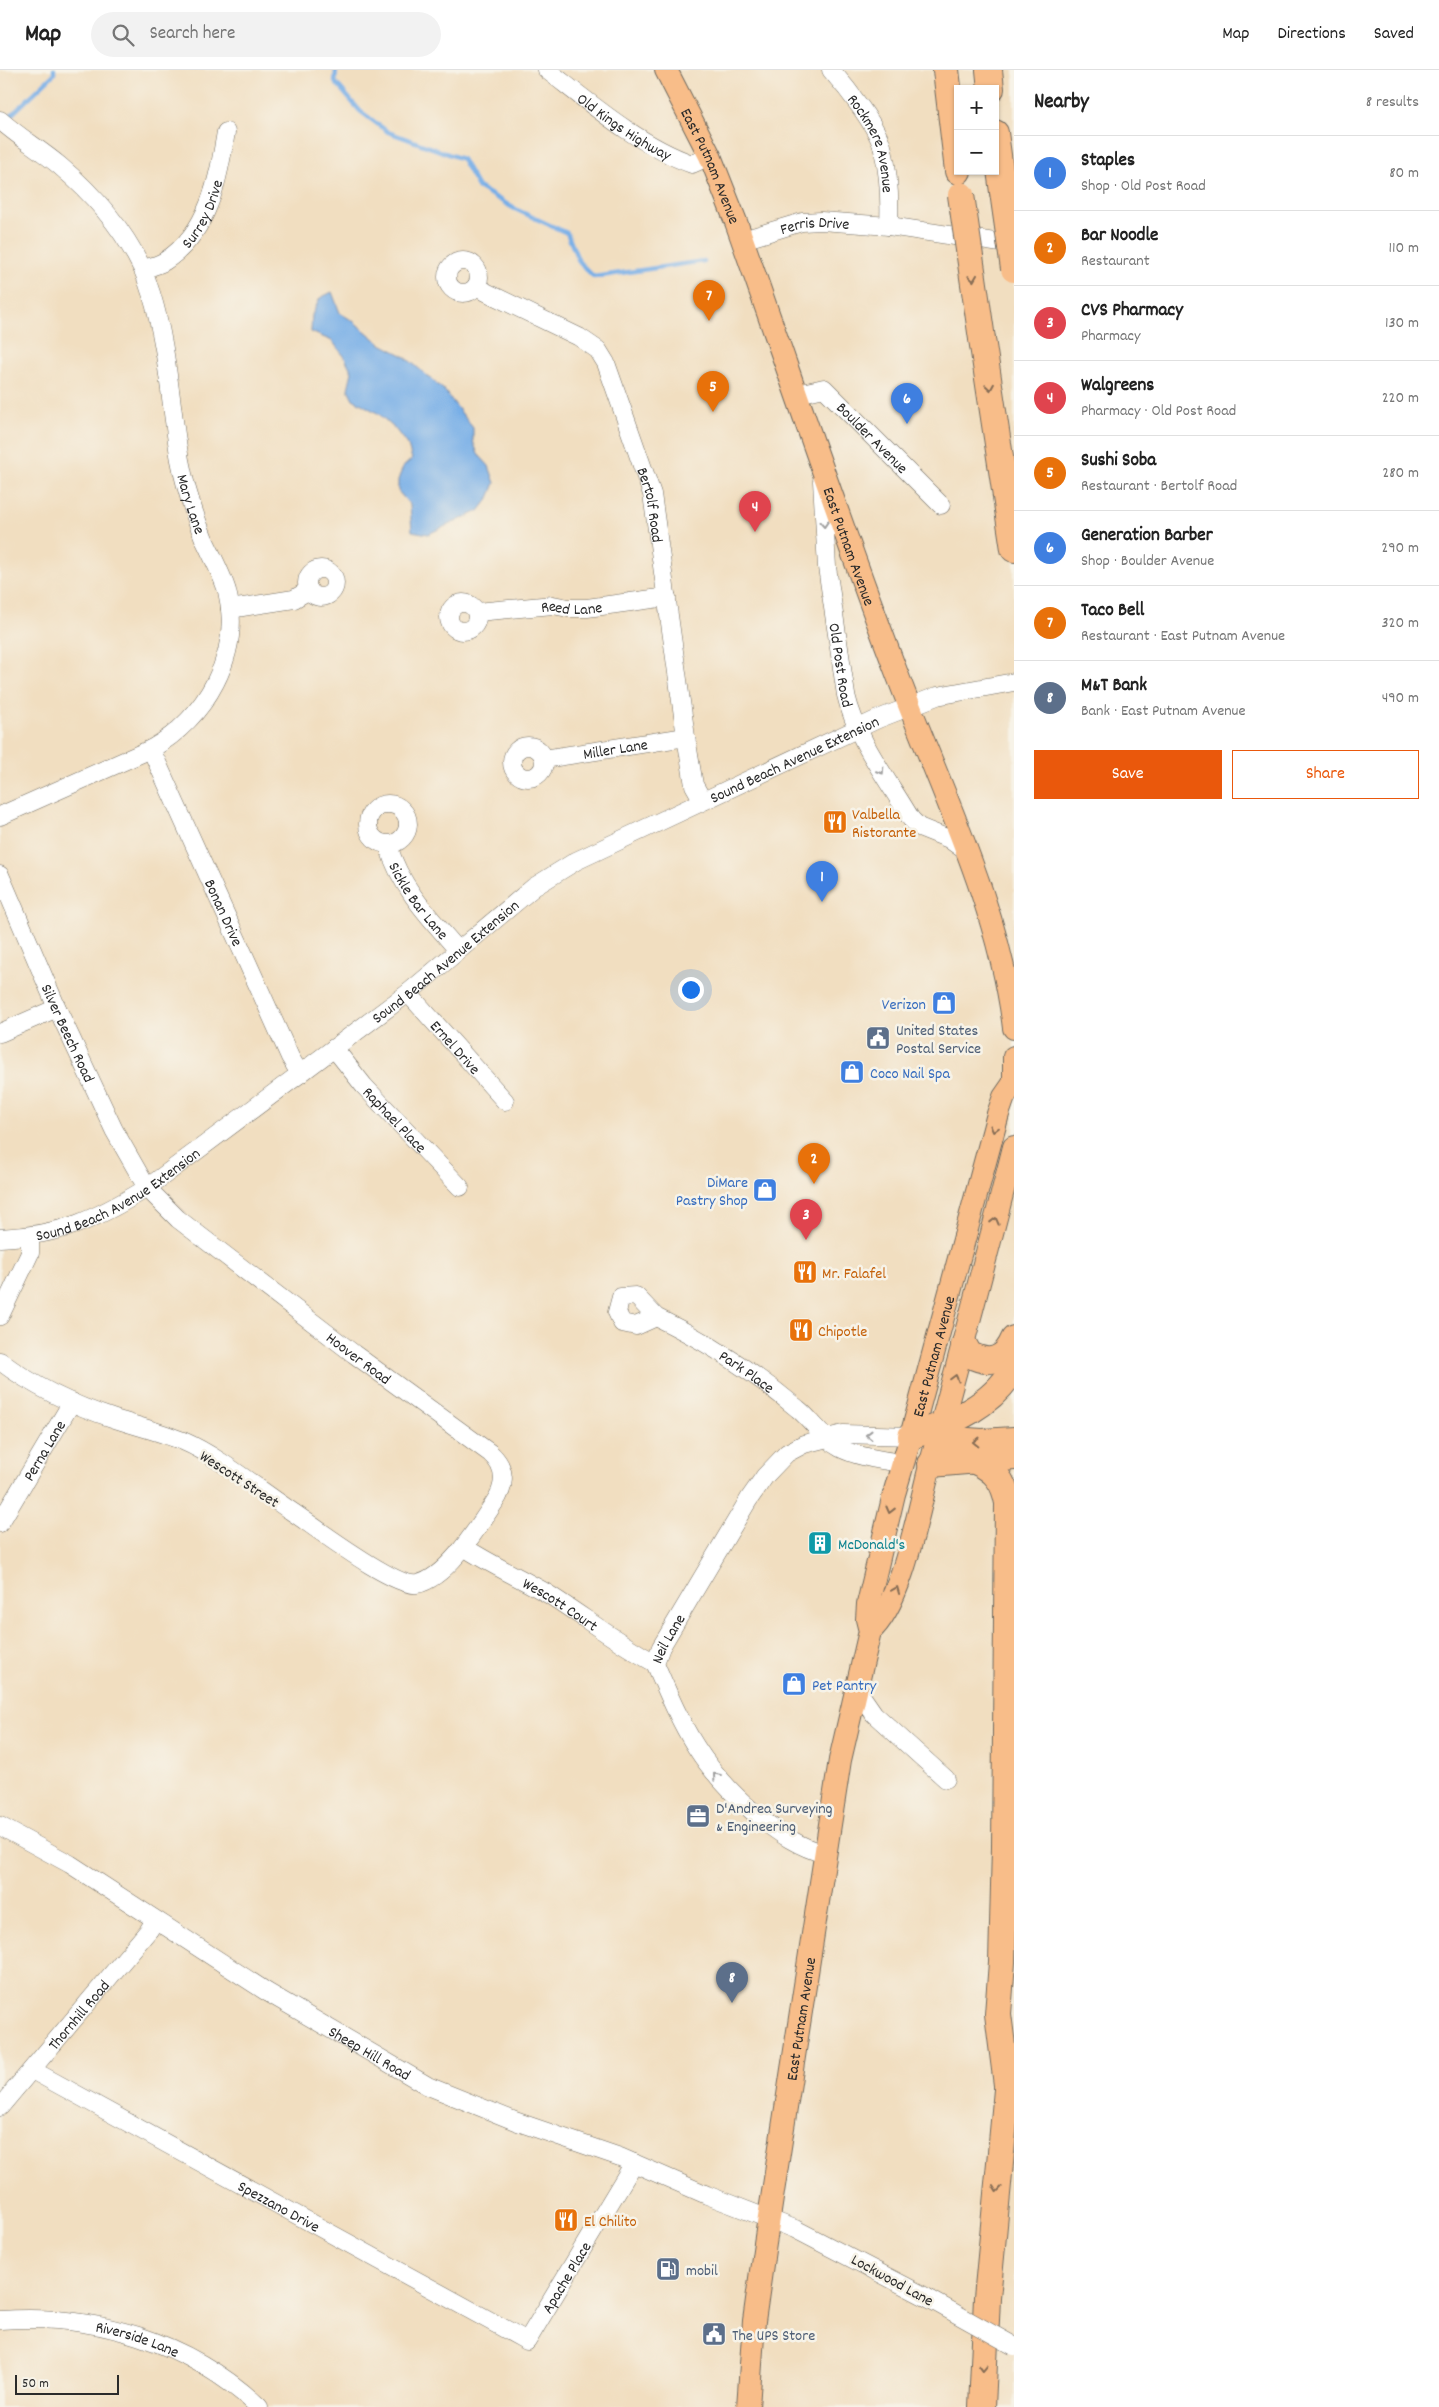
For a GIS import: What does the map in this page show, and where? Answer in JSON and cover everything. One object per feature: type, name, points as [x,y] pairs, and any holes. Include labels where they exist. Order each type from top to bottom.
[{"type":"highway","points":[[946,70],[959,179],[1014,549]]},
{"type":"highway","points":[[989,70],[991,85]]},
{"type":"highway","points":[[999,162],[1014,269]]},
{"type":"highway","points":[[964,1345],[974,1357],[991,1361],[1005,1355],[1014,1339]]},
{"type":"highway","points":[[940,1432],[987,1400],[1003,1385],[1014,1368]]},
{"type":"highway","points":[[912,1436],[940,1432],[982,1442],[1014,1440]]},
{"type":"highway","points":[[931,1464],[1014,1457]]},
{"type":"highway","points":[[974,1461],[986,1466],[1002,1480],[1008,1502],[1002,1962],[998,2014],[1007,2085]]},
{"type":"highway","points":[[982,2407],[987,2298],[1014,2018]]},
{"type":"main road","name":"East Putnam Avenue","points":[[666,70],[710,156],[743,240],[909,706],[967,852],[1007,980],[1014,1028]]},
{"type":"main road","name":"East Putnam Avenue","points":[[748,2407],[756,2308],[769,2218],[840,1760],[870,1631],[868,1604],[903,1463],[912,1436],[998,1114],[1004,1098],[1013,1086],[1014,1057]]},
{"type":"main road","name":"East Putnam Avenue","points":[[870,1631],[880,1623],[899,1581],[964,1345],[1014,1147]]},
{"type":"main road","name":"Park Place","points":[[903,1463],[931,1464]]},
{"type":"street","name":"Old Kings Highway","points":[[547,70],[616,121],[678,160],[692,164],[710,156]]},
{"type":"street","name":"Rockmere Avenue","points":[[831,70],[848,90],[883,148],[890,209],[889,226]]},
{"type":"street","name":"Mary Lane","points":[[0,816],[151,750],[170,739],[200,709],[212,691],[226,654],[230,626],[230,609],[226,590],[203,536],[185,481],[157,314],[143,268],[103,207],[60,166],[3,123]]},
{"type":"street","name":"Surrey Drive","points":[[143,268],[164,262],[185,244],[202,221],[216,188],[226,132]]},
{"type":"street","name":"Ferris Drive","points":[[743,240],[802,222],[821,221],[889,226],[1014,245]]},
{"type":"street","name":"Bertolf Road","points":[[477,285],[486,292],[579,337],[598,350],[606,363],[652,494],[686,737],[694,785],[703,800]]},
{"type":"street","name":"Boulder Avenue","points":[[798,394],[824,388],[941,505]]},
{"type":"street","name":"Old Post Road","points":[[820,458],[827,567],[846,694],[856,729],[912,819],[920,828],[949,839],[967,852]]},
{"type":"street","points":[[230,609],[294,599],[309,590]]},
{"type":"street","name":"Reed Lane","points":[[477,612],[553,605],[568,608],[587,608],[667,597]]},
{"type":"street","name":"Sound Beach Avenue Extension","points":[[0,1238],[54,1232],[85,1223],[114,1209],[147,1188],[408,993],[505,910],[558,871],[620,838],[909,706],[937,696],[1014,682]]},
{"type":"street","name":"Miller Lane","points":[[544,759],[686,737]]},
{"type":"street","name":"Bonan Drive","points":[[151,750],[290,1057],[300,1074]]},
{"type":"street","name":"Sickle Bar Lane","points":[[388,845],[393,863],[404,883],[422,908],[458,950]]},
{"type":"street","name":"Silver Beech Road","points":[[0,875],[57,1008],[114,1130],[147,1188]]},
{"type":"street","name":"Ernel Drive","points":[[408,993],[505,1101]]},
{"type":"street","points":[[0,1033],[57,1008]]},
{"type":"street","name":"Raphael Place","points":[[334,1048],[364,1086],[460,1187]]},
{"type":"street","name":"Hoover Road","points":[[147,1188],[178,1219],[354,1354],[496,1458],[503,1474],[501,1491],[464,1547]]},
{"type":"street","points":[[0,1316],[30,1253],[30,1236]]},
{"type":"street","name":"Park Place","points":[[656,1317],[688,1332],[799,1410],[826,1439],[841,1449],[887,1462],[903,1463]]},
{"type":"street","name":"Wescott Street","points":[[0,1361],[72,1402],[184,1442],[394,1580],[412,1584],[430,1579],[464,1547]]},
{"type":"street","name":"Perna Lane","points":[[0,1524],[72,1402]]},
{"type":"street","points":[[826,1439],[843,1434],[912,1436]]},
{"type":"street","name":"Neil Lane","points":[[825,1854],[792,1842],[739,1799],[718,1778],[689,1737],[655,1663],[661,1648],[682,1611],[765,1476],[787,1453],[804,1444],[826,1439]]},
{"type":"street","name":"Wescott Court","points":[[464,1547],[484,1560],[546,1593],[638,1654],[655,1663]]},
{"type":"street","points":[[856,1688],[874,1714],[946,1779]]},
{"type":"street","name":"Sheep Hill Road","points":[[0,1826],[64,1861],[267,1992],[428,2086],[514,2122],[634,2162],[707,2195],[769,2218]]},
{"type":"street","name":"Thornhill Road","points":[[0,2107],[149,1930],[155,1920]]},
{"type":"street","name":"Spezzano Drive","points":[[32,2070],[527,2341]]},
{"type":"street","name":"Apache Place","points":[[527,2341],[634,2162]]},
{"type":"street","name":"Lockwood Lane","points":[[769,2218],[828,2244],[1014,2346]]},
{"type":"street","name":"Riverside Lane","points":[[0,2320],[28,2318],[81,2322],[109,2327],[148,2338],[201,2364],[234,2386],[259,2407]]},
{"type":"water","points":[[332,292],[340,313],[381,344],[404,356],[444,390],[473,428],[473,441],[478,454],[489,466],[495,483],[489,498],[479,511],[428,534],[412,531],[410,505],[398,491],[398,480],[403,467],[412,459],[408,446],[396,430],[379,414],[353,399],[348,389],[352,372],[344,356],[332,341],[311,332],[312,315],[320,298]]},
{"type":"waterway","points":[[6,120],[54,74],[54,70]]},
{"type":"waterway","points":[[336,70],[335,82],[360,111],[388,132],[462,159],[478,187],[515,209],[567,233],[579,262],[594,277],[704,261]]},
{"type":"place","name":"Taco Bell","points":[[709,321]]},
{"type":"place","name":"Sushi Soba","points":[[713,412]]},
{"type":"place","name":"Generation Barber","points":[[907,424]]},
{"type":"place","name":"Walgreens","points":[[755,532]]},
{"type":"place","name":"Valbella Ristorante","points":[[835,822]]},
{"type":"place","name":"Staples","points":[[822,902]]},
{"type":"place","name":"Verizon","points":[[944,1003]]},
{"type":"place","name":"United States Postal Service","points":[[878,1038]]},
{"type":"place","name":"Coco Nail Spa","points":[[852,1072]]},
{"type":"place","name":"Bar Noodle","points":[[814,1184]]},
{"type":"place","name":"DiMare Pastry Shop","points":[[765,1190]]},
{"type":"place","name":"CVS Pharmacy","points":[[806,1240]]},
{"type":"place","name":"Mr. Falafel","points":[[805,1272]]},
{"type":"place","name":"Chipotle","points":[[801,1330]]},
{"type":"place","name":"McDonald's","points":[[820,1543]]},
{"type":"place","name":"Pet Pantry","points":[[794,1684]]},
{"type":"place","name":"D'Andrea Surveying & Engineering","points":[[698,1816]]},
{"type":"place","name":"M&T Bank","points":[[732,2003]]},
{"type":"place","name":"El Chilito","points":[[566,2220]]},
{"type":"place","name":"mobil","points":[[668,2269]]},
{"type":"place","name":"The UPS Store","points":[[714,2334]]}]
